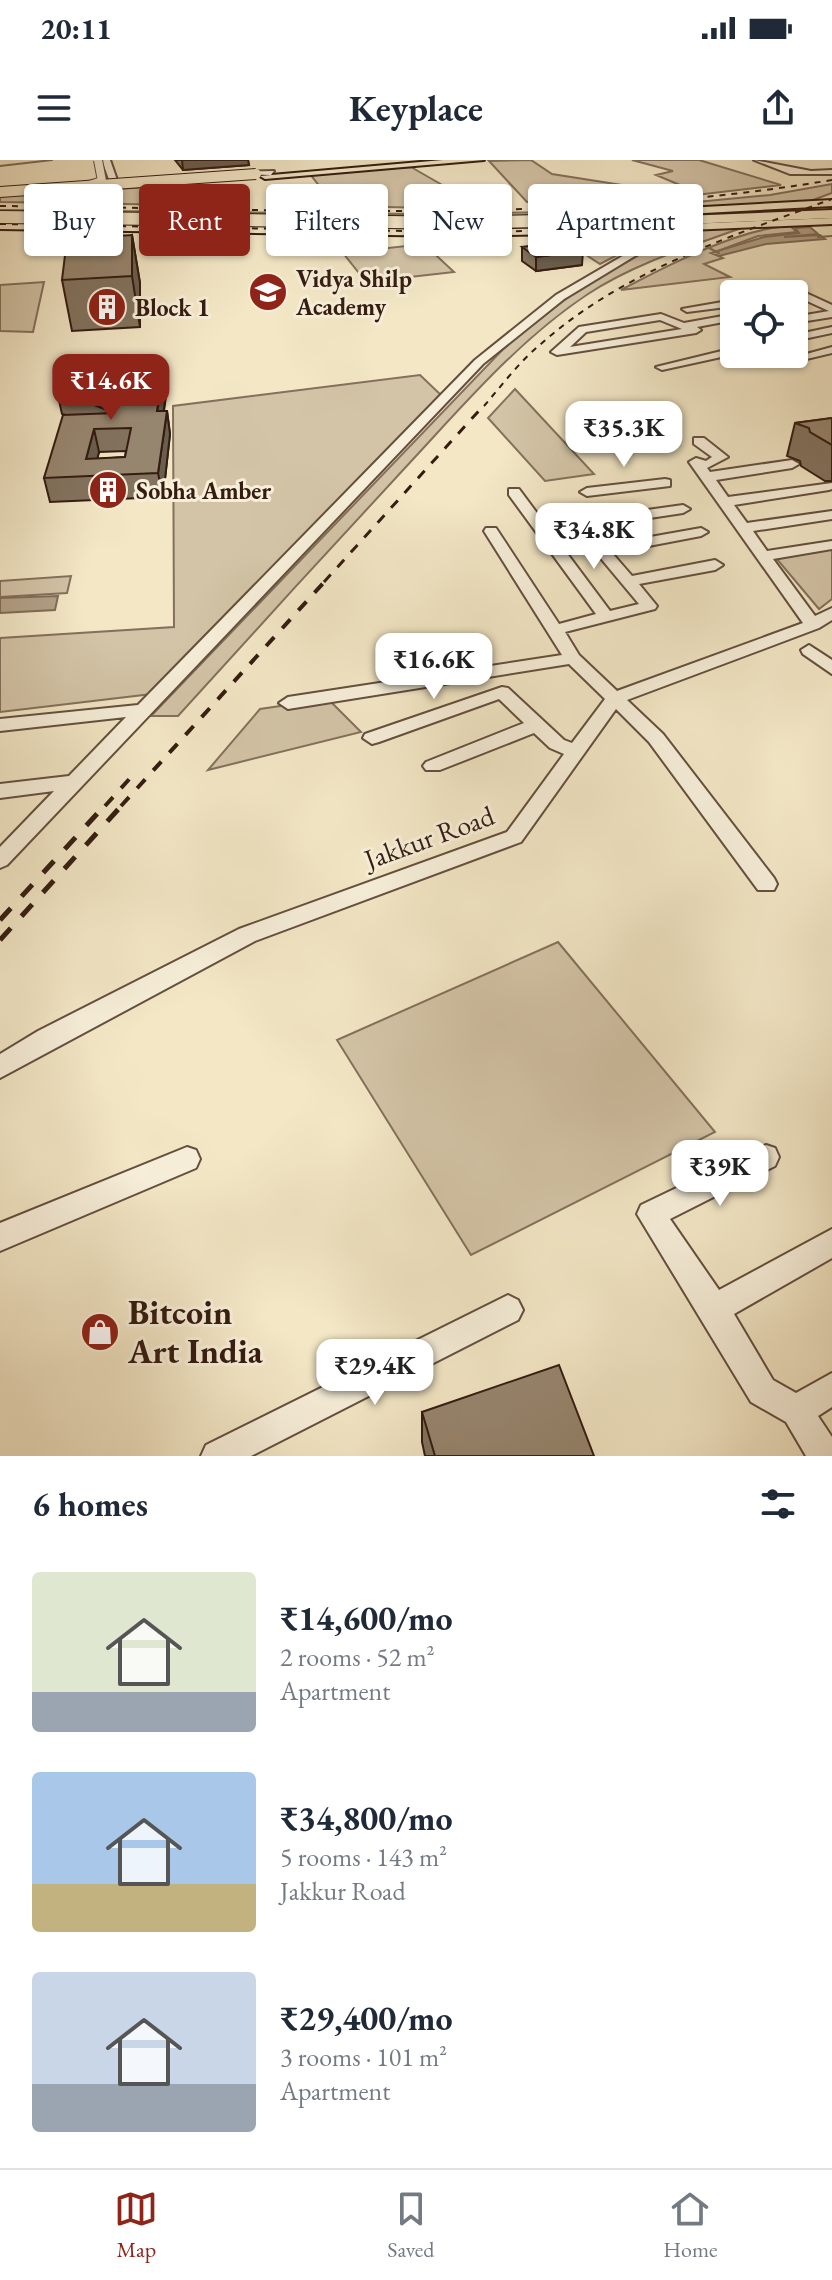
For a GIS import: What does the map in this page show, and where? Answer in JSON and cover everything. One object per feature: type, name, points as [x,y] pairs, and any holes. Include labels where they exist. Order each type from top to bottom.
[{"type":"highway","points":[[703,219],[832,212]]},
{"type":"highway","points":[[0,220],[528,225]]},
{"type":"main road","points":[[0,193],[479,160]]},
{"type":"main road","points":[[116,184],[388,166]]},
{"type":"main road","points":[[0,193],[24,191]]},
{"type":"main road","points":[[123,215],[492,219],[832,203]]},
{"type":"main road","points":[[0,220],[24,218]]},
{"type":"main road","points":[[0,220],[24,222]]},
{"type":"main road","points":[[703,227],[832,221]]},
{"type":"main road","points":[[123,228],[456,233],[528,229]]},
{"type":"street","points":[[92,184],[102,181],[98,160]]},
{"type":"street","points":[[106,160],[115,184]]},
{"type":"street","points":[[758,160],[793,170],[790,172],[832,172]]},
{"type":"street","points":[[123,184],[264,174]]},
{"type":"street","points":[[123,184],[284,174]]},
{"type":"street","points":[[0,193],[24,191]]},
{"type":"street","points":[[0,860],[479,362],[560,297],[630,256]]},
{"type":"street","points":[[808,298],[832,295]]},
{"type":"street","points":[[808,299],[832,311]]},
{"type":"street","points":[[687,309],[720,305]]},
{"type":"street","points":[[808,317],[832,311]]},
{"type":"street","points":[[683,326],[696,330],[557,352],[583,329],[661,317],[683,326],[720,319]]},
{"type":"street","points":[[808,335],[832,330]]},
{"type":"street","points":[[716,333],[720,332]]},
{"type":"street","points":[[808,356],[832,350]]},
{"type":"street","points":[[662,367],[720,354]]},
{"type":"street","points":[[699,441],[721,457],[700,468]]},
{"type":"street","points":[[700,468],[792,464]]},
{"type":"street","points":[[700,468],[813,625]]},
{"type":"street","points":[[609,520],[587,492],[665,483]]},
{"type":"street","points":[[725,502],[829,486]]},
{"type":"street","points":[[514,492],[606,617]]},
{"type":"street","points":[[580,524],[683,509]]},
{"type":"street","points":[[554,630],[649,606],[568,510]]},
{"type":"street","points":[[743,528],[832,515]]},
{"type":"street","points":[[491,531],[573,658],[656,738],[766,884]]},
{"type":"street","points":[[601,550],[701,532]]},
{"type":"street","points":[[764,556],[832,545]]},
{"type":"street","points":[[628,581],[715,565]]},
{"type":"street","points":[[615,698],[813,625],[832,613]]},
{"type":"street","points":[[832,643],[809,650],[832,669]]},
{"type":"street","points":[[288,703],[573,658]]},
{"type":"street","points":[[372,738],[502,692],[557,744],[576,752]]},
{"type":"street","name":"Jakkur Road","points":[[0,1067],[47,1038],[247,935],[514,837],[615,698]]},
{"type":"street","points":[[0,725],[144,710]]},
{"type":"street","points":[[433,766],[537,725]]},
{"type":"street","points":[[0,791],[77,782]]},
{"type":"street","points":[[766,1157],[651,1214],[714,1309],[762,1391],[797,1411],[825,1456]]},
{"type":"street","points":[[0,1237],[187,1159]]},
{"type":"street","points":[[714,1309],[832,1243]]},
{"type":"street","points":[[217,1456],[508,1310]]},
{"type":"street","points":[[797,1411],[832,1389]]},
{"type":"shaded area","points":[[531,160],[552,174],[616,184],[528,184],[527,202],[489,161]]},
{"type":"shaded area","points":[[632,160],[699,160],[781,185],[703,194],[703,184],[677,184],[656,175],[673,171]]},
{"type":"shaded area","points":[[411,167],[441,184],[404,184],[404,207],[388,207],[388,184],[318,184],[310,174]]},
{"type":"shaded area","points":[[832,184],[832,193],[805,203],[703,207],[703,201],[770,195]]},
{"type":"shaded area","points":[[139,188],[139,204],[123,204],[123,189]]},
{"type":"shaded area","points":[[24,195],[24,202],[0,202],[0,196]]},
{"type":"shaded area","points":[[528,212],[528,215],[512,215],[512,213]]},
{"type":"shaded area","points":[[790,226],[797,232],[758,236],[712,253],[723,258],[704,264],[730,277],[621,290],[690,256],[703,256],[703,251],[726,241],[770,228]]},
{"type":"shaded area","points":[[744,227],[703,242],[703,229]]},
{"type":"shaded area","points":[[810,227],[818,234],[784,237],[820,235],[825,239],[766,244],[719,256],[711,253],[764,237],[799,233],[795,228]]},
{"type":"shaded area","points":[[404,246],[404,256],[437,256],[454,272],[366,282],[345,256],[388,256],[388,248]]},
{"type":"shaded area","points":[[588,256],[615,256],[600,264]]},
{"type":"shaded area","points":[[637,256],[664,256],[606,283],[537,333],[469,399],[178,716],[151,716],[509,343],[580,288]]},
{"type":"shaded area","points":[[44,282],[33,332],[0,331],[0,285]]},
{"type":"shaded area","points":[[420,375],[442,396],[152,694],[0,712],[0,638],[174,627],[173,406]]},
{"type":"shaded area","points":[[515,389],[594,474],[545,481],[488,418]]},
{"type":"shaded area","points":[[832,549],[832,599],[819,609],[776,558]]},
{"type":"shaded area","points":[[71,576],[67,593],[0,597],[0,581]]},
{"type":"shaded area","points":[[58,596],[55,610],[0,613],[0,598]]},
{"type":"shaded area","points":[[328,699],[361,732],[208,770],[260,709]]},
{"type":"shaded area","points":[[558,942],[715,1132],[471,1255],[337,1040]]},
{"type":"building","points":[[132,235],[132,276],[62,280],[65,256],[123,256],[123,236]]},
{"type":"building","points":[[153,362],[153,367],[164,366],[157,411],[167,411],[158,473],[44,478],[63,415],[115,413],[57,391],[63,370],[75,370],[76,365]],"holes":[[[131,428],[125,457],[86,459],[94,429]]]},
{"type":"building","points":[[832,418],[832,445],[810,432],[809,428],[795,423]]},
{"type":"building","points":[[559,1365],[594,1456],[435,1456],[422,1412]]},
{"type":"waterway","points":[[0,166],[52,160]]},
{"type":"waterway","points":[[818,237],[832,236]]},
{"type":"waterway","points":[[709,248],[719,253]]},
{"type":"railway","points":[[0,206],[312,211],[521,209],[625,204],[832,180]]},
{"type":"railway","points":[[484,406],[534,350],[607,295],[680,258],[832,199]]},
{"type":"railway","points":[[0,224],[528,231]]},
{"type":"railway","points":[[324,582],[485,404]]},
{"type":"railway","points":[[121,806],[326,580]]},
{"type":"railway","points":[[105,806],[133,775]]},
{"type":"railway","points":[[0,920],[106,804]]},
{"type":"railway","points":[[0,940],[123,804]]},
{"type":"place","name":"Vidya Shilp Academy","points":[[268,292]]},
{"type":"place","name":"Block 1","points":[[107,307]]},
{"type":"place","name":"Sobha Amber","points":[[108,490]]},
{"type":"place","name":"Bitcoin Art India","points":[[100,1332]]}]
